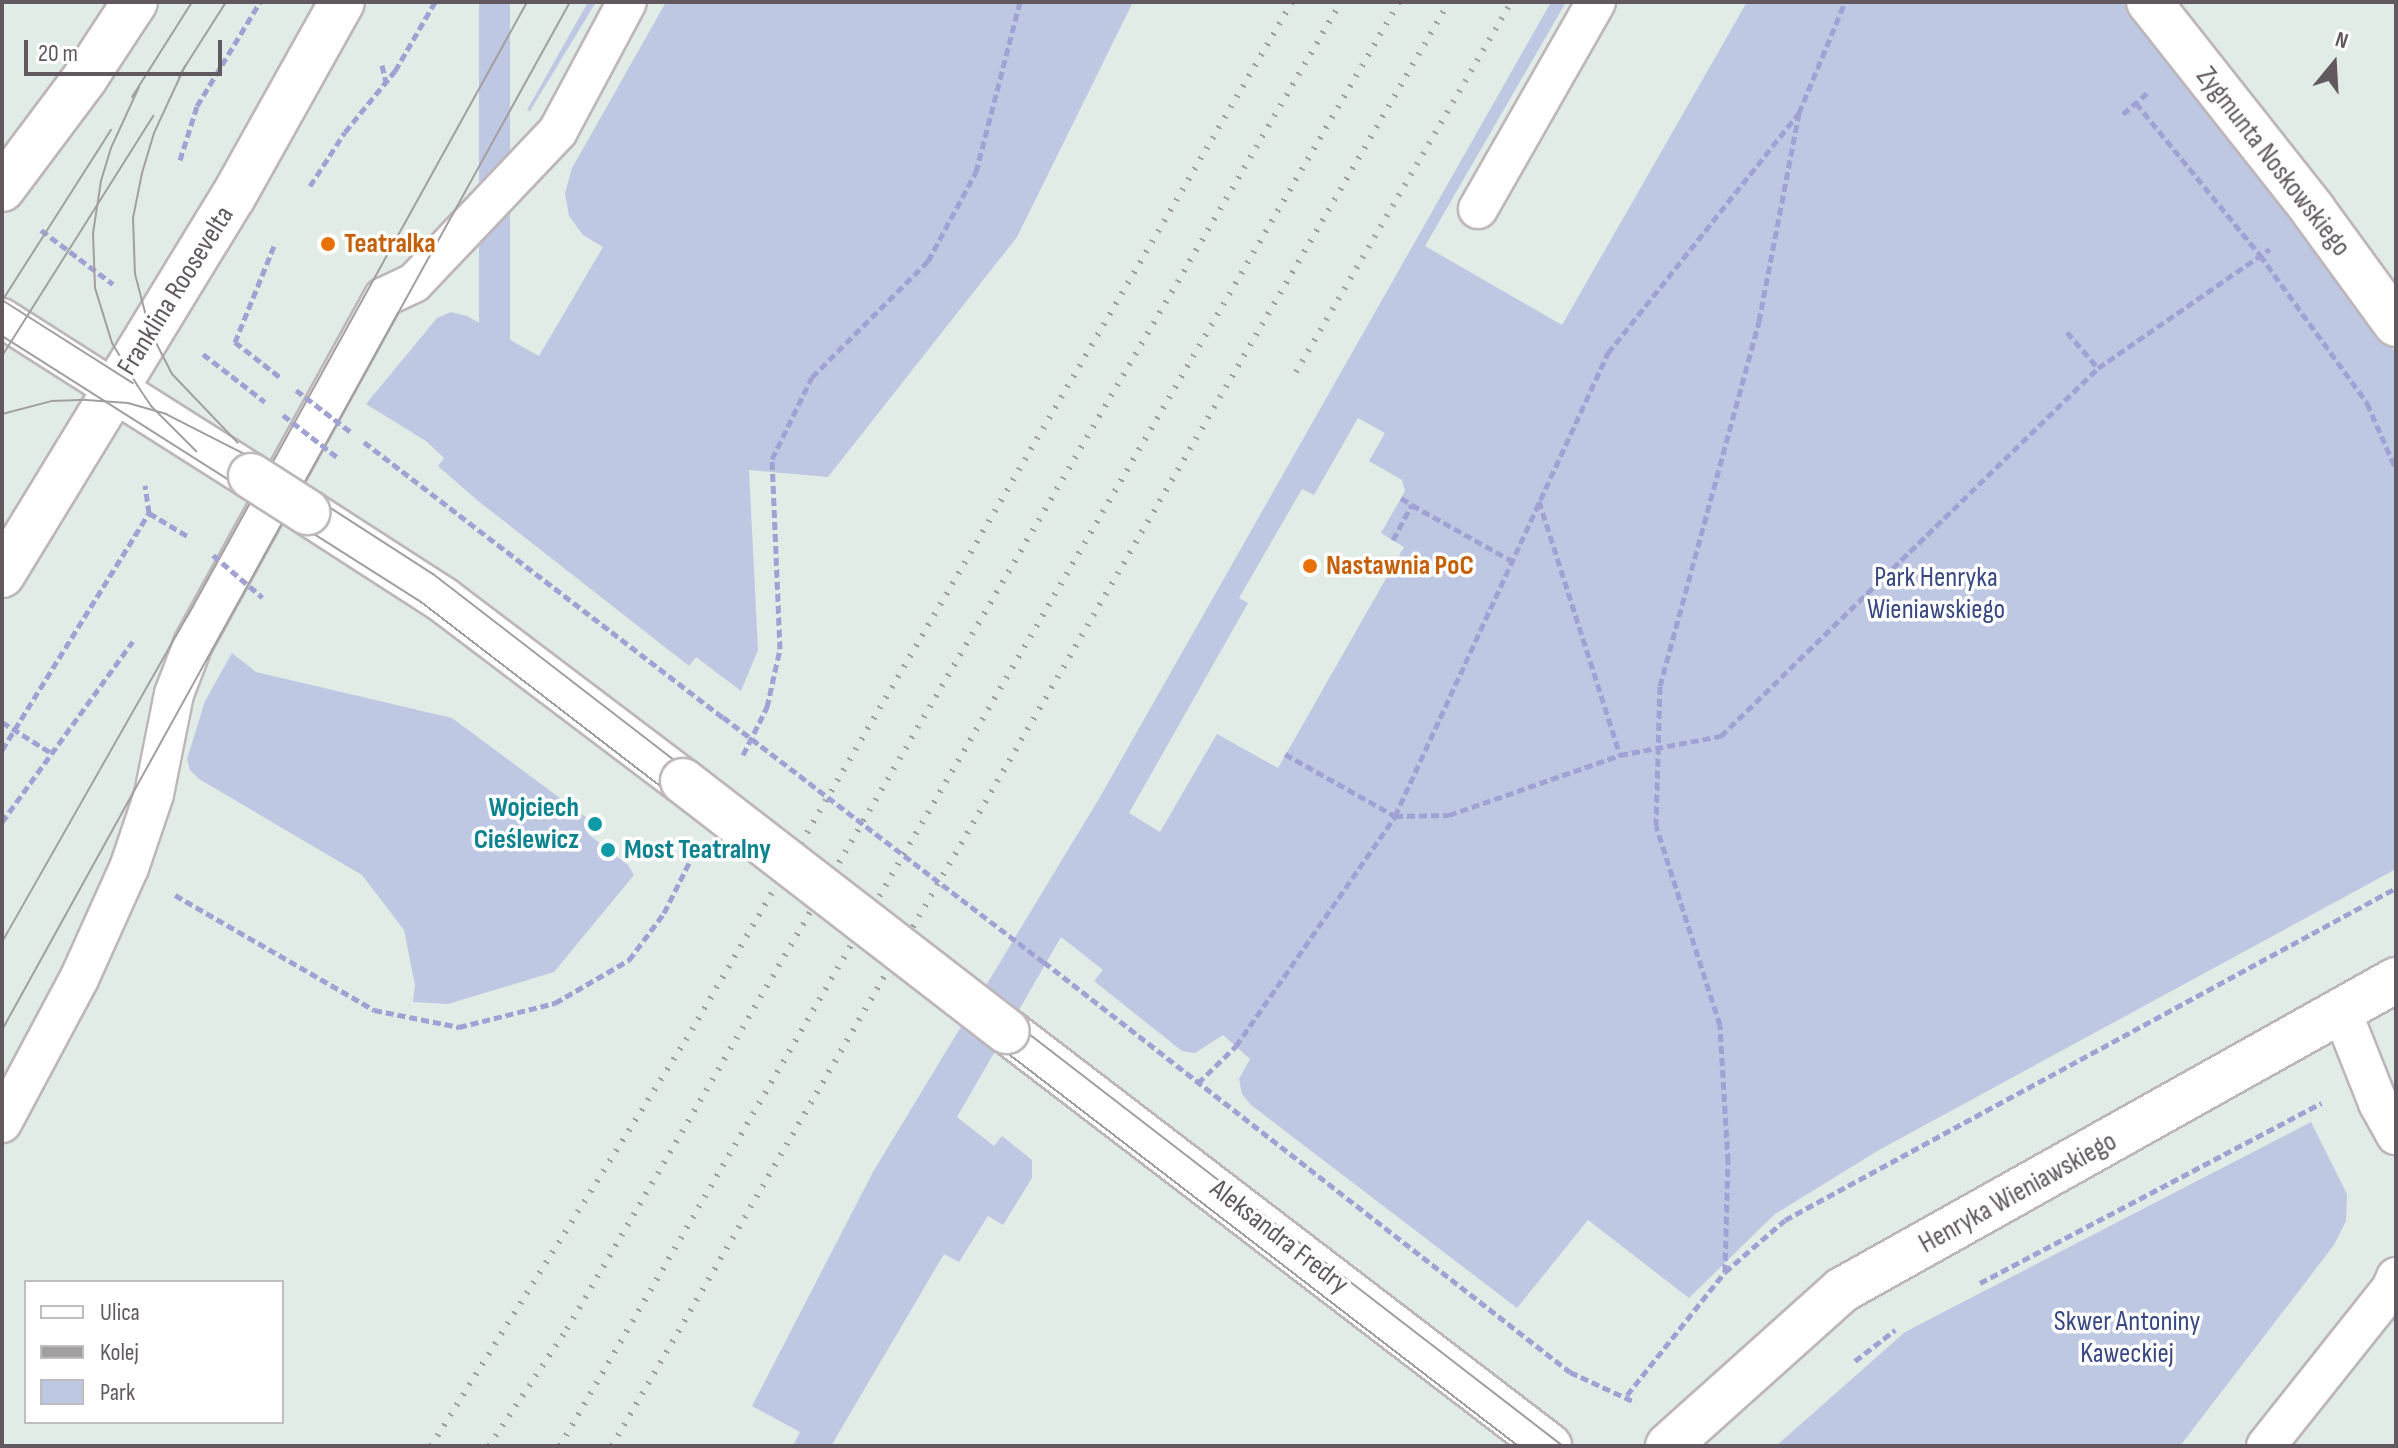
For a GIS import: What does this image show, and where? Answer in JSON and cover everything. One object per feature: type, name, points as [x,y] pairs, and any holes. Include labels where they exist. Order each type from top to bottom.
[{"type":"street","points":[[2,189],[85,78],[135,2]]},
{"type":"street","name":"Franklina Roosevelta","points":[[2,575],[233,197],[342,2]]},
{"type":"street","name":"Zygmunta Noskowskiego","points":[[2149,2],[2313,210],[2396,324]]},
{"type":"street","points":[[2,139],[45,128]]},
{"type":"street","name":"Aleksandra Fredry","points":[[115,390],[442,599],[1549,1446]]},
{"type":"street","name":"Henryka Wieniawskiego","points":[[1668,1446],[1842,1290],[2396,980]]},
{"type":"lane","points":[[2,1123],[79,979],[129,868],[154,794],[183,668],[384,297],[414,283],[558,131],[627,2]]},
{"type":"lane","points":[[1478,209],[1596,2]]},
{"type":"lane","points":[[4,322],[115,390]]},
{"type":"lane","points":[[2342,1012],[2396,1075]]},
{"type":"lane","points":[[2342,1012],[2378,1103],[2396,1135]]},
{"type":"lane","points":[[2266,1446],[2391,1289],[2396,1277]]},
{"type":"path","points":[[180,160],[197,106],[260,2]]},
{"type":"path","points":[[306,192],[345,132],[386,82],[435,2]]},
{"type":"path","points":[[740,762],[767,707],[780,649],[772,459],[812,377],[928,261],[976,172],[1020,2]]},
{"type":"path","points":[[1725,1272],[1728,1161],[1720,1025],[1656,826],[1660,686],[1759,321],[1799,113],[1845,2]]},
{"type":"path","points":[[382,65],[386,82]]},
{"type":"path","points":[[2136,103],[2260,255],[2367,403],[2396,469]]},
{"type":"path","points":[[1198,1083],[1236,1046],[1395,816],[1608,353],[1799,113]]},
{"type":"path","points":[[276,242],[235,342],[1044,962],[1570,1372],[1627,1395],[1644,1409]]},
{"type":"path","points":[[1285,754],[1395,816],[1449,815],[1620,755],[1721,736],[2098,368],[2280,242]]},
{"type":"path","points":[[2067,332],[2098,368]]},
{"type":"path","points":[[283,415],[337,457]]},
{"type":"path","points":[[2,750],[149,513],[145,485]]},
{"type":"path","points":[[1401,498],[1512,561]]},
{"type":"path","points":[[1539,501],[1620,755]]},
{"type":"path","points":[[1393,540],[1412,505]]},
{"type":"path","points":[[149,513],[195,541]]},
{"type":"path","points":[[201,546],[262,597]]},
{"type":"path","points":[[2,722],[53,754],[2,822]]},
{"type":"path","points":[[129,868],[374,1010],[459,1027],[555,1003],[629,960],[664,913],[698,844]]},
{"type":"path","points":[[1627,1395],[1725,1272],[1785,1220],[2396,888]]},
{"type":"path","points":[[1973,1287],[2336,1095]]},
{"type":"path","points":[[1853,1362],[1903,1324]]},
{"type":"green space","points":[[479,2],[510,2],[510,408],[479,408]]},
{"type":"green space","points":[[588,2],[596,2],[530,111],[527,110]]},
{"type":"green space","points":[[666,2],[1133,2],[1017,237],[828,477],[749,470],[758,650],[741,691],[696,657],[689,666],[477,500],[438,466],[444,458],[426,441],[366,404],[437,318],[451,312],[467,316],[539,356],[603,247],[583,235],[569,216],[565,193],[572,168]]},
{"type":"green space","name":"Park Henryka Wieniawskiego","points":[[1551,2],[1566,2],[1425,246],[1562,325],[1747,2],[2128,2],[2396,353],[2396,869],[1879,1150],[1775,1214],[1689,1298],[1588,1220],[1517,1308],[1251,1105],[1242,1094],[1239,1079],[1250,1059],[1223,1035],[1195,1053],[1182,1051],[1094,981],[1103,970],[1061,937],[957,1117],[994,1146],[1002,1136],[1032,1160],[1032,1178],[1003,1225],[988,1216],[959,1262],[944,1254],[831,1446],[793,1446],[800,1432],[752,1406],[873,1172],[1100,797]],"holes":[[[1358,418],[1385,433],[1369,461],[1402,480],[1405,491],[1381,533],[1404,547],[1278,768],[1217,734],[1160,832],[1129,813],[1248,603],[1239,598],[1302,489],[1314,495]]]},
{"type":"green space","points":[[232,653],[256,672],[452,718],[595,824],[588,834],[628,865],[634,875],[554,972],[448,1004],[413,1002],[415,985],[404,930],[362,875],[199,779],[190,770],[187,759],[205,701]]},
{"type":"green space","name":"Skwer Antoniny Kaweckiej","points":[[2311,1122],[2347,1194],[2346,1221],[2334,1245],[2180,1446],[1776,1446],[1905,1332]]},
{"type":"tram line","points":[[132,97],[192,2]]},
{"type":"tram line","points":[[179,76],[226,2]]},
{"type":"tram line","points":[[2,942],[187,617],[527,2]]},
{"type":"tram line","points":[[2,1030],[570,2]]},
{"type":"tram line","points":[[185,66],[154,133],[142,173],[133,218],[135,274],[150,331],[172,374],[238,443]]},
{"type":"tram line","points":[[139,87],[111,148],[101,181],[93,233],[95,288],[112,343],[137,385],[151,406],[196,451]]},
{"type":"tram line","points":[[2,356],[153,116]]},
{"type":"tram line","points":[[2,301],[111,130]]},
{"type":"tram line","points":[[2,300],[133,383]]},
{"type":"tram line","points":[[2,336],[421,602],[1518,1446]]},
{"type":"tram line","points":[[2,414],[52,401],[86,400],[128,403],[166,414],[256,460],[433,574],[1563,1446]]},
{"type":"railway","points":[[431,1446],[686,1040],[1292,2]]},
{"type":"railway","points":[[489,1446],[567,1329],[1341,2]]},
{"type":"railway","points":[[560,1446],[1399,2]]},
{"type":"railway","points":[[612,1446],[1449,2]]},
{"type":"railway","points":[[1296,372],[1511,2]]},
{"type":"place","name":"Teatralka","points":[[328,244]]},
{"type":"place","name":"Nastawnia PoC","points":[[1310,566]]},
{"type":"place","name":"Wojciech Cieślewicz","points":[[595,824]]},
{"type":"place","name":"Most Teatralny","points":[[608,850]]}]
